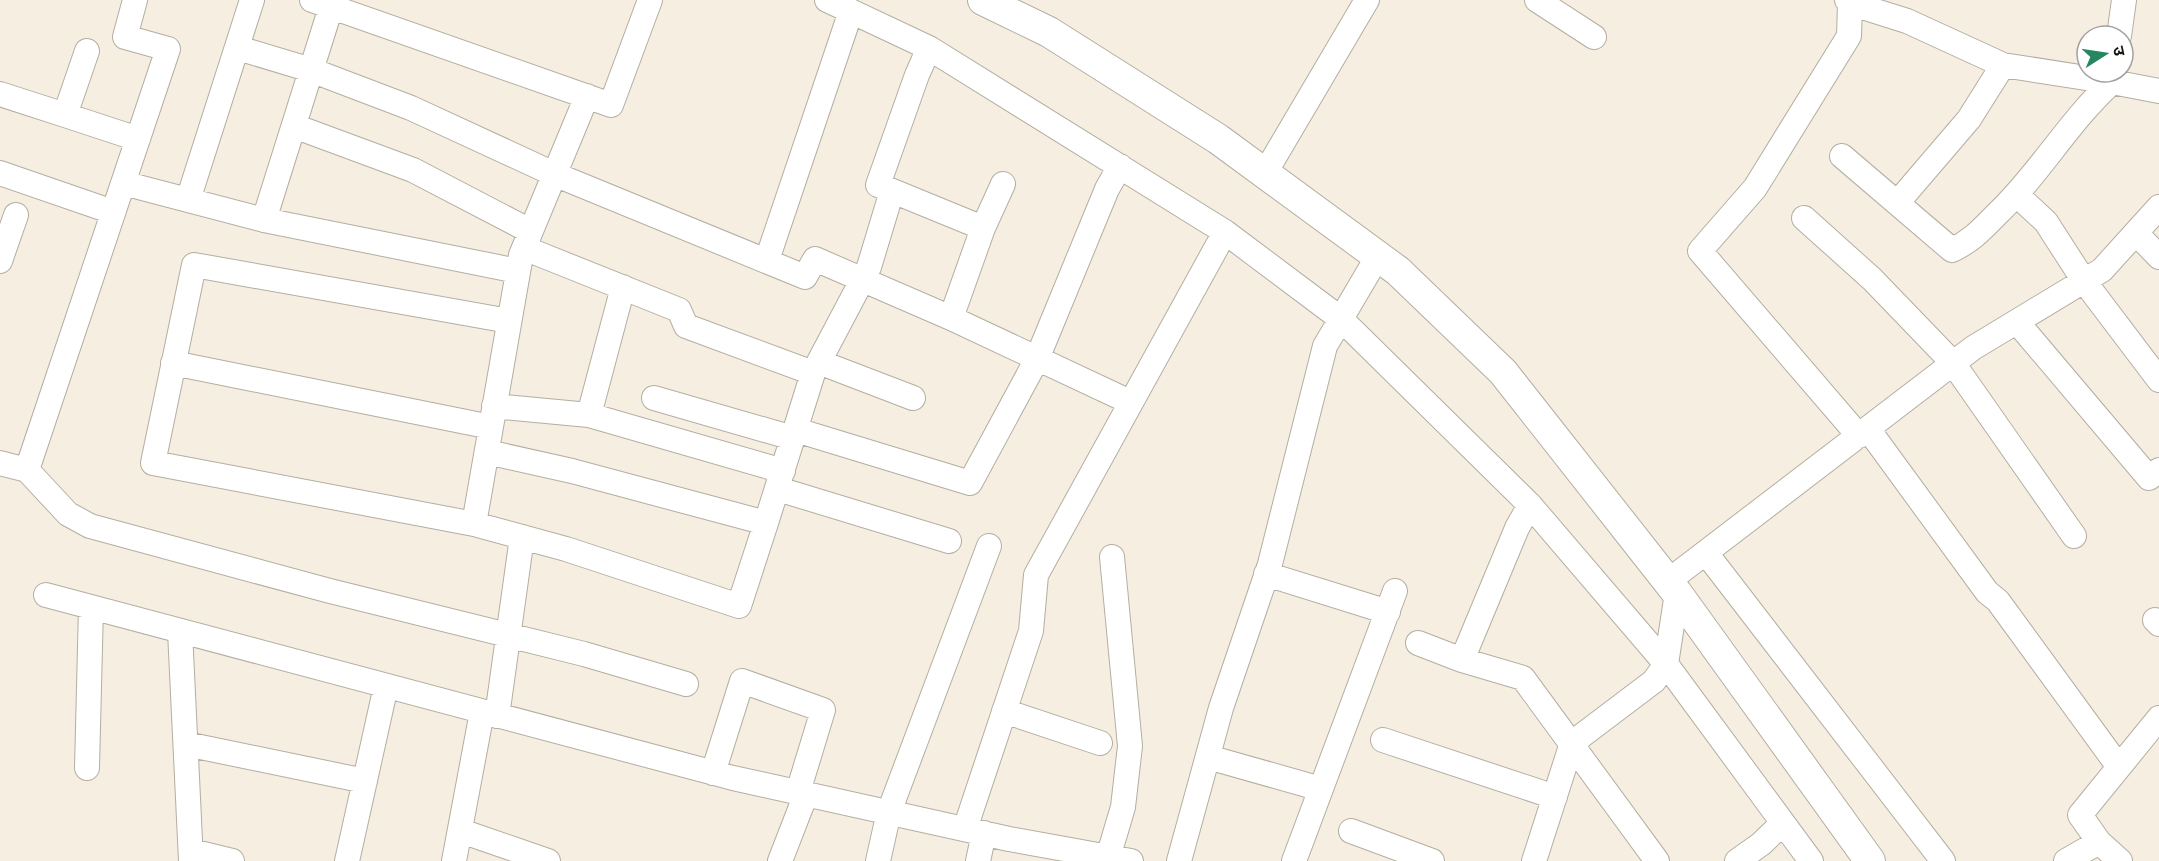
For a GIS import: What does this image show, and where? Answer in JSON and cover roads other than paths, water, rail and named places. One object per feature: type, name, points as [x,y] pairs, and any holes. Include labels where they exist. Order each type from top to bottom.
[{"type":"main road","points":[[983,0],[1049,32],[1218,139],[1398,271],[1503,372],[1672,587],[1870,861]]},
{"type":"street","points":[[27,470],[168,49],[125,36],[135,0]]},
{"type":"street","points":[[188,200],[252,0]]},
{"type":"street","points":[[264,220],[311,70],[322,3],[611,105],[650,0]]},
{"type":"street","points":[[826,0],[930,48],[1225,232],[1341,319],[1530,505],[1666,664],[1811,861]]},
{"type":"street","points":[[1265,173],[1367,0]]},
{"type":"street","points":[[1537,0],[1594,37]]},
{"type":"street","points":[[2121,24],[2124,0]]},
{"type":"street","points":[[1859,436],[1700,251],[1755,188],[1849,36],[1848,1],[1907,21],[2002,65],[2075,73]]},
{"type":"street","points":[[766,260],[851,11]]},
{"type":"street","points":[[238,48],[311,70],[411,108],[554,174],[806,277],[815,259],[951,318],[1130,402]]},
{"type":"street","points":[[930,48],[917,75],[878,185],[983,228]]},
{"type":"street","points":[[65,115],[87,51]]},
{"type":"street","points":[[1898,202],[1969,119],[2002,65]]},
{"type":"street","points":[[1842,156],[1952,250],[1969,242],[2017,195],[2107,84]]},
{"type":"street","points":[[2135,84],[2159,91]]},
{"type":"street","points":[[0,94],[138,139]]},
{"type":"street","points":[[474,524],[518,271],[527,239],[587,96]]},
{"type":"street","points":[[294,126],[413,170],[527,239],[623,287],[679,310],[686,326],[913,398]]},
{"type":"street","points":[[654,398],[795,434],[970,483],[1037,359],[1107,189],[1120,166]]},
{"type":"street","points":[[0,174],[113,212]]},
{"type":"street","points":[[123,183],[264,220],[518,271]]},
{"type":"street","points":[[951,318],[983,228],[1003,184]]},
{"type":"street","points":[[509,321],[194,265],[153,463],[474,524],[566,549],[739,606],[816,368],[869,267],[892,191]]},
{"type":"street","points":[[2017,195],[2046,222],[2084,281],[2159,380]]},
{"type":"street","points":[[1535,861],[1572,742],[1654,681],[1666,664],[1672,587],[1706,553],[1973,348],[2102,270],[2159,207]]},
{"type":"street","points":[[0,261],[15,215]]},
{"type":"street","points":[[1804,218],[1872,279],[1953,363],[2074,536]]},
{"type":"street","points":[[978,861],[974,831],[1004,711],[1031,631],[1036,575],[1225,232]]},
{"type":"street","points":[[2136,233],[2159,257]]},
{"type":"street","points":[[1179,861],[1221,708],[1266,574],[1325,346],[1378,256]]},
{"type":"street","points":[[589,415],[623,287]]},
{"type":"street","points":[[2017,322],[2156,479]]},
{"type":"street","points":[[173,363],[493,416],[589,415],[780,480],[948,541]]},
{"type":"street","points":[[1859,436],[1868,429],[1987,592],[1998,601],[2119,767]]},
{"type":"street","points":[[487,452],[572,471],[766,523]]},
{"type":"street","points":[[0,463],[27,470],[68,514],[90,526],[686,684]]},
{"type":"street","points":[[1461,660],[1516,528],[1530,505]]},
{"type":"street","points":[[454,861],[508,635],[522,537]]},
{"type":"street","points":[[878,861],[889,812],[989,546]]},
{"type":"street","points":[[1706,553],[1943,861]]},
{"type":"street","points":[[46,595],[713,772],[974,831],[1116,860],[1130,746],[1112,557]]},
{"type":"street","points":[[1266,574],[1391,602],[1294,861]]},
{"type":"street","points":[[87,768],[91,607]]},
{"type":"street","points":[[180,631],[191,856],[232,861]]},
{"type":"street","points":[[1418,644],[1461,660],[1523,678],[1657,861]]},
{"type":"street","points":[[713,772],[742,681],[824,710],[802,793],[780,861]]},
{"type":"street","points":[[347,861],[386,686]]},
{"type":"street","points":[[1004,711],[1100,743]]},
{"type":"street","points":[[2120,861],[2099,842],[2080,815],[2159,718]]},
{"type":"street","points":[[1383,740],[1555,797]]},
{"type":"street","points":[[186,744],[364,781]]},
{"type":"street","points":[[1208,757],[1321,789]]},
{"type":"street","points":[[1737,861],[1761,844],[1783,823]]},
{"type":"street","points":[[461,831],[548,861]]},
{"type":"street","points":[[1351,831],[1401,855],[1432,861]]},
{"type":"street","points":[[2066,861],[2099,842]]}]
